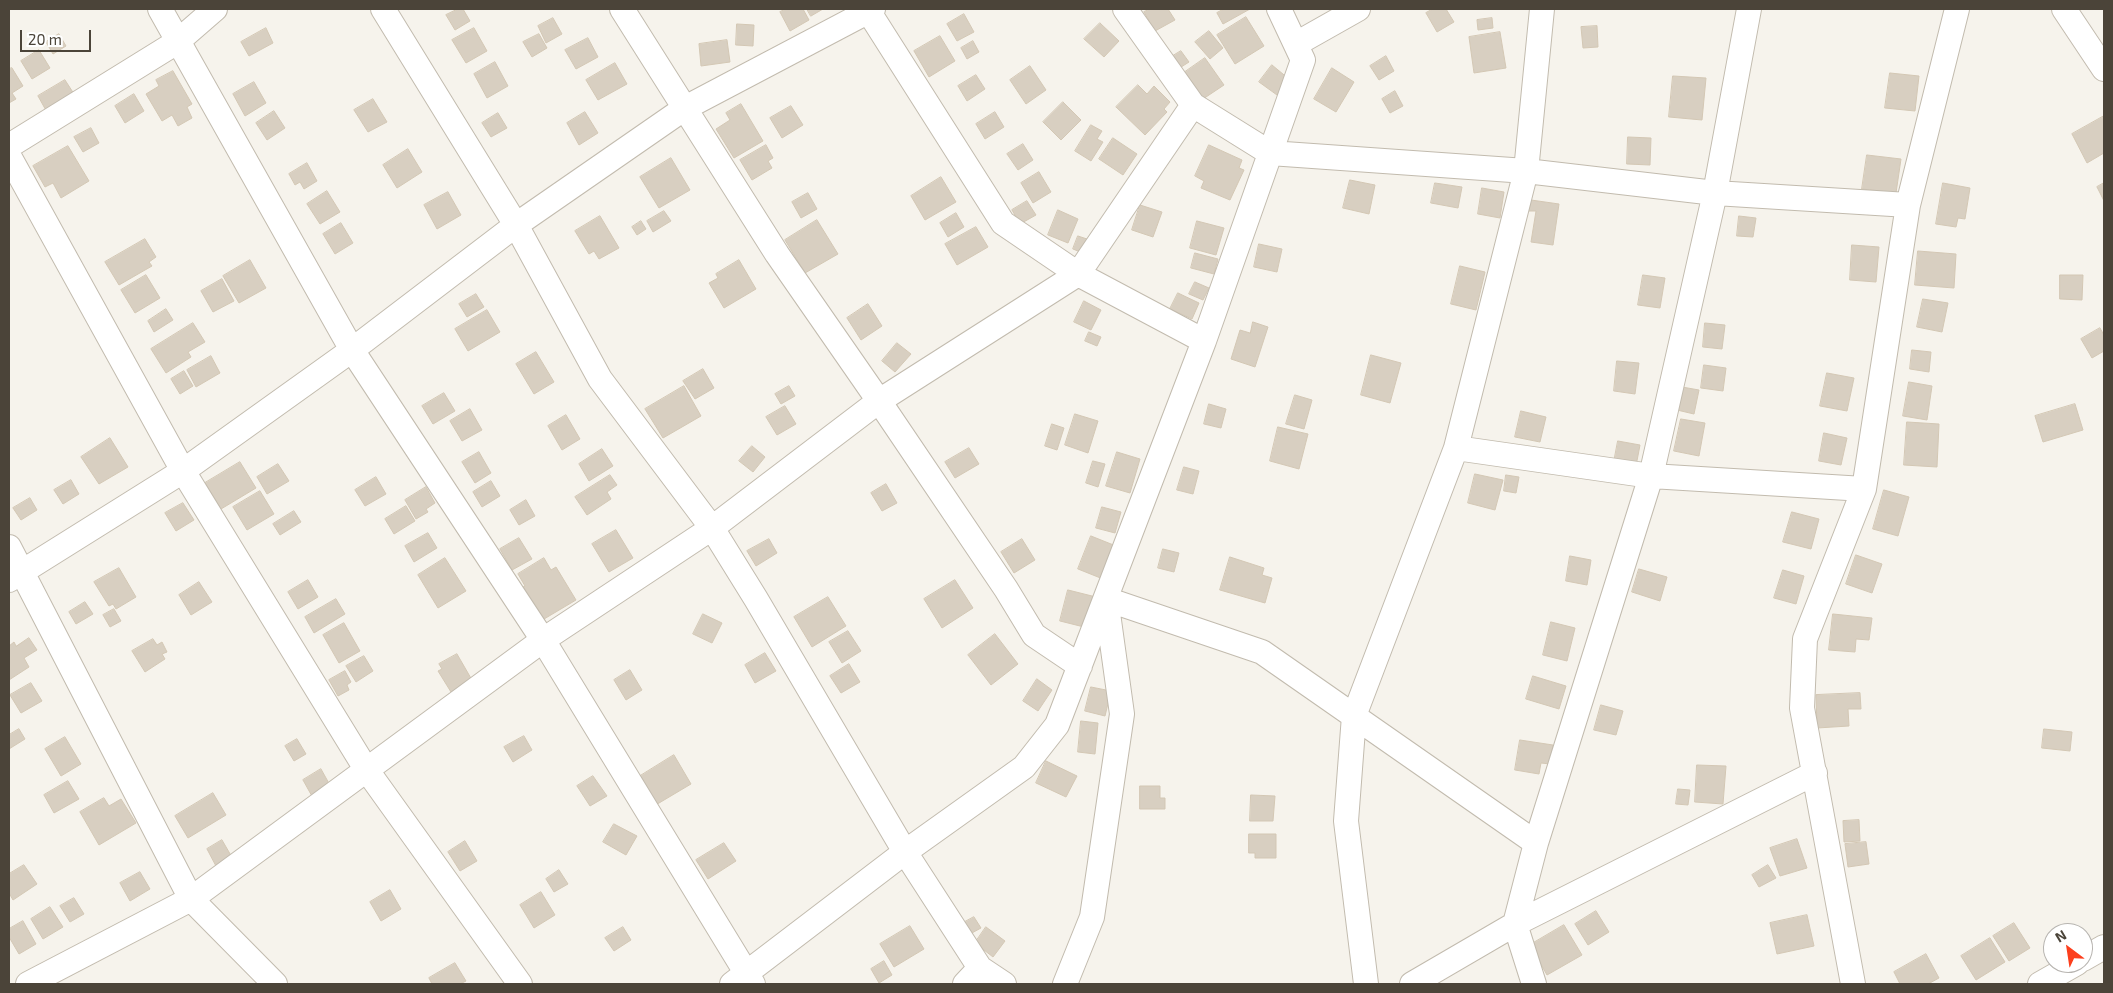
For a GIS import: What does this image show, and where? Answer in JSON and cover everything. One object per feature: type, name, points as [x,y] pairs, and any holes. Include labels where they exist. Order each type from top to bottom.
[{"type":"street","points":[[160,9],[352,350],[543,640],[744,981],[905,852],[1024,766],[1057,725],[1204,341],[1303,60],[1279,9]]},
{"type":"street","points":[[9,146],[177,42],[215,9]]},
{"type":"street","points":[[383,9],[516,225],[600,379],[712,528],[761,607],[905,852],[972,976],[1004,984]]},
{"type":"street","points":[[622,9],[777,254],[1006,589],[1034,635],[1080,666]]},
{"type":"street","points":[[16,576],[183,471],[352,350],[516,225],[685,108],[870,9],[1003,223],[1078,274],[1204,341]]},
{"type":"street","points":[[1125,9],[1193,105],[1270,153],[1526,171],[1715,193],[1908,205]]},
{"type":"street","points":[[1296,44],[1358,9]]},
{"type":"street","points":[[1366,984],[1346,821],[1354,716],[1456,448],[1526,171],[1542,9]]},
{"type":"street","points":[[1534,984],[1514,924],[1536,843],[1651,476],[1715,193],[1749,9]]},
{"type":"street","points":[[1853,984],[1802,708],[1805,639],[1864,489],[1908,205],[1957,9]]},
{"type":"street","points":[[2064,9],[2104,68]]},
{"type":"street","points":[[29,984],[191,900],[543,640],[712,528],[879,401],[1078,274],[1193,105]]},
{"type":"street","points":[[9,156],[183,471],[366,769],[520,984]]},
{"type":"street","points":[[1456,448],[1651,476],[1864,489]]},
{"type":"street","points":[[9,547],[16,576],[191,900],[275,984]]},
{"type":"street","points":[[1106,599],[1262,652],[1536,843]]},
{"type":"street","points":[[1065,984],[1092,917],[1122,714],[1106,599]]},
{"type":"street","points":[[1412,984],[1514,924],[1815,773]]},
{"type":"street","points":[[2093,953],[2104,947]]},
{"type":"street","points":[[2040,984],[2059,973]]},
{"type":"building","points":[[458,9],[463,9],[470,21],[455,30],[446,15]]},
{"type":"building","points":[[786,9],[803,9],[809,20],[790,31],[780,12]]},
{"type":"building","points":[[807,9],[823,9],[811,16]]},
{"type":"building","points":[[1150,9],[1168,9],[1175,20],[1155,31],[1144,12]]},
{"type":"building","points":[[1224,9],[1250,9],[1223,24],[1217,13]]},
{"type":"building","points":[[1433,9],[1446,9],[1454,22],[1437,32],[1426,13]]},
{"type":"building","points":[[964,14],[974,32],[957,41],[947,24]]},
{"type":"building","points":[[1246,17],[1264,46],[1235,64],[1217,35]]},
{"type":"building","points":[[553,18],[562,34],[546,43],[538,26]]},
{"type":"building","points":[[1492,18],[1493,28],[1478,30],[1477,20]]},
{"type":"building","points":[[1100,23],[1119,41],[1104,57],[1084,39]]},
{"type":"building","points":[[737,24],[754,25],[753,46],[736,45]]},
{"type":"building","points":[[1597,26],[1598,47],[1583,48],[1581,27]]},
{"type":"building","points":[[266,28],[273,43],[249,56],[241,42]]},
{"type":"building","points":[[474,28],[487,51],[466,63],[452,40]]},
{"type":"building","points":[[1209,31],[1223,48],[1210,59],[1195,42]]},
{"type":"building","points":[[1500,32],[1506,68],[1474,73],[1469,37]]},
{"type":"building","points":[[59,34],[66,46],[53,54],[46,42]]},
{"type":"building","points":[[539,34],[547,48],[532,57],[523,42]]},
{"type":"building","points":[[940,36],[955,61],[929,77],[914,51]]},
{"type":"building","points":[[588,38],[598,57],[576,69],[565,50]]},
{"type":"building","points":[[727,40],[730,62],[701,66],[699,44]]},
{"type":"building","points":[[973,41],[979,52],[967,59],[961,48]]},
{"type":"building","points":[[39,50],[50,68],[32,79],[21,61]]},
{"type":"building","points":[[1181,51],[1189,62],[1175,71],[1168,59]]},
{"type":"building","points":[[1386,56],[1394,71],[1379,80],[1370,66]]},
{"type":"building","points":[[1205,58],[1224,85],[1203,99],[1185,72]]},
{"type":"building","points":[[495,62],[508,86],[487,98],[474,74]]},
{"type":"building","points":[[615,63],[627,84],[598,100],[586,80]]},
{"type":"building","points":[[1272,65],[1289,79],[1277,95],[1259,82]]},
{"type":"building","points":[[1030,66],[1046,90],[1026,104],[1010,80]]},
{"type":"building","points":[[12,68],[23,86],[12,93],[16,99],[9,103],[9,69]]},
{"type":"building","points":[[1332,68],[1354,82],[1336,112],[1314,99]]},
{"type":"building","points":[[173,71],[192,104],[187,107],[192,118],[178,126],[172,115],[162,121],[146,94],[159,86],[156,80]]},
{"type":"building","points":[[1890,73],[1919,76],[1915,111],[1885,108]]},
{"type":"building","points":[[976,75],[985,89],[967,101],[958,86]]},
{"type":"building","points":[[1673,76],[1706,78],[1702,120],[1669,117]]},
{"type":"building","points":[[65,80],[76,97],[48,114],[38,96]]},
{"type":"building","points":[[254,82],[266,103],[245,116],[233,94]]},
{"type":"building","points":[[1138,85],[1147,94],[1154,86],[1170,102],[1164,109],[1167,112],[1145,135],[1116,107]]},
{"type":"building","points":[[1395,91],[1403,106],[1390,113],[1382,99]]},
{"type":"building","points":[[134,94],[144,111],[125,123],[115,106]]},
{"type":"building","points":[[373,99],[387,122],[368,132],[354,110]]},
{"type":"building","points":[[1063,102],[1081,120],[1061,140],[1043,122]]},
{"type":"building","points":[[741,104],[763,141],[734,158],[716,129],[730,120],[726,113]]},
{"type":"building","points":[[791,106],[803,125],[782,138],[770,118]]},
{"type":"building","points":[[274,111],[285,128],[267,140],[256,123]]},
{"type":"building","points":[[585,112],[598,133],[579,145],[567,123]]},
{"type":"building","points":[[995,112],[1004,127],[985,139],[976,124]]},
{"type":"building","points":[[498,113],[507,128],[491,137],[482,123]]},
{"type":"building","points":[[2104,116],[2104,153],[2087,163],[2072,134]]},
{"type":"building","points":[[1091,125],[1102,131],[1097,139],[1103,142],[1091,161],[1075,151]]},
{"type":"building","points":[[91,128],[99,143],[83,152],[74,137]]},
{"type":"building","points":[[1628,137],[1651,138],[1650,165],[1627,164]]},
{"type":"building","points":[[1113,138],[1137,154],[1123,175],[1099,159]]},
{"type":"building","points":[[1023,144],[1033,160],[1018,170],[1007,154]]},
{"type":"building","points":[[766,145],[773,158],[768,161],[772,168],[752,180],[740,160]]},
{"type":"building","points":[[1209,145],[1242,160],[1239,168],[1244,170],[1230,200],[1201,188],[1204,181],[1195,176]]},
{"type":"building","points":[[68,146],[89,181],[61,198],[53,183],[45,187],[33,166]]},
{"type":"building","points":[[408,149],[422,172],[397,188],[383,165]]},
{"type":"building","points":[[1867,155],[1901,159],[1896,193],[1862,189]]},
{"type":"building","points":[[671,158],[690,190],[659,208],[640,177]]},
{"type":"building","points":[[307,163],[317,181],[304,189],[300,182],[295,185],[289,174]]},
{"type":"building","points":[[1039,172],[1051,192],[1033,203],[1021,183]]},
{"type":"building","points":[[941,177],[956,202],[925,220],[911,196]]},
{"type":"building","points":[[1350,180],[1375,185],[1369,214],[1343,208]]},
{"type":"building","points":[[1435,183],[1462,187],[1458,208],[1431,203]]},
{"type":"building","points":[[1943,183],[1970,188],[1965,219],[1958,218],[1956,227],[1936,224]]},
{"type":"building","points":[[2104,183],[2104,201],[2097,187]]},
{"type":"building","points":[[1482,188],[1504,192],[1500,218],[1478,214]]},
{"type":"building","points":[[327,191],[340,212],[320,224],[307,204]]},
{"type":"building","points":[[448,192],[461,215],[437,229],[424,205]]},
{"type":"building","points":[[808,193],[817,209],[801,218],[792,202]]},
{"type":"building","points":[[1531,200],[1559,204],[1553,245],[1531,242],[1536,211],[1529,211]]},
{"type":"building","points":[[1027,201],[1036,215],[1020,224],[1012,210]]},
{"type":"building","points":[[1140,205],[1162,212],[1153,237],[1132,230]]},
{"type":"building","points":[[1058,210],[1078,219],[1068,243],[1048,235]]},
{"type":"building","points":[[664,211],[671,221],[653,232],[647,221]]},
{"type":"building","points":[[956,213],[964,227],[948,237],[940,223]]},
{"type":"building","points":[[600,216],[619,248],[599,259],[594,251],[589,254],[575,231]]},
{"type":"building","points":[[1739,216],[1756,218],[1753,237],[1737,236]]},
{"type":"building","points":[[817,220],[838,254],[805,273],[785,240]]},
{"type":"building","points":[[641,221],[646,229],[637,235],[632,227]]},
{"type":"building","points":[[1197,221],[1224,228],[1216,255],[1190,248]]},
{"type":"building","points":[[341,223],[353,243],[335,254],[323,234]]},
{"type":"building","points":[[976,227],[988,247],[957,265],[945,244]]},
{"type":"building","points":[[1078,236],[1090,240],[1085,254],[1073,249]]},
{"type":"building","points":[[145,239],[156,257],[149,262],[152,266],[119,285],[105,262]]},
{"type":"building","points":[[1259,244],[1282,249],[1277,272],[1254,267]]},
{"type":"building","points":[[1852,245],[1879,247],[1876,282],[1850,280]]},
{"type":"building","points":[[1918,251],[1956,254],[1954,288],[1915,285]]},
{"type":"building","points":[[1195,253],[1218,259],[1214,274],[1191,268]]},
{"type":"building","points":[[250,260],[266,288],[239,303],[223,276]]},
{"type":"building","points":[[739,260],[756,289],[724,308],[709,283],[718,278],[716,274]]},
{"type":"building","points":[[1460,266],[1485,272],[1476,310],[1451,304]]},
{"type":"building","points":[[146,275],[160,298],[135,313],[121,290]]},
{"type":"building","points":[[1643,275],[1665,278],[1660,308],[1638,305]]},
{"type":"building","points":[[2060,275],[2083,275],[2082,300],[2060,299]]},
{"type":"building","points":[[222,279],[234,301],[213,312],[201,291]]},
{"type":"building","points":[[1195,282],[1209,288],[1203,300],[1189,294]]},
{"type":"building","points":[[1178,293],[1199,303],[1192,319],[1170,309]]},
{"type":"building","points":[[476,294],[484,307],[467,317],[459,304]]},
{"type":"building","points":[[1923,299],[1948,303],[1942,332],[1917,327]]},
{"type":"building","points":[[1084,301],[1101,310],[1091,330],[1074,322]]},
{"type":"building","points":[[868,304],[882,326],[861,340],[847,318]]},
{"type":"building","points":[[166,309],[173,320],[154,332],[148,321]]},
{"type":"building","points":[[487,310],[500,332],[468,351],[455,329]]},
{"type":"building","points":[[1253,322],[1268,327],[1255,367],[1231,359],[1240,330],[1250,333]]},
{"type":"building","points":[[193,323],[205,342],[188,352],[191,357],[166,373],[151,349]]},
{"type":"building","points":[[1705,323],[1725,325],[1722,349],[1703,347]]},
{"type":"building","points":[[2100,328],[2104,335],[2104,351],[2092,358],[2081,339]]},
{"type":"building","points":[[1089,332],[1101,337],[1097,346],[1085,341]]},
{"type":"building","points":[[897,343],[911,354],[895,372],[882,361]]},
{"type":"building","points":[[1912,350],[1931,352],[1929,372],[1910,369]]},
{"type":"building","points":[[536,352],[554,382],[534,394],[516,364]]},
{"type":"building","points":[[1371,355],[1401,363],[1390,403],[1361,395]]},
{"type":"building","points":[[211,356],[220,373],[196,387],[187,370]]},
{"type":"building","points":[[1617,361],[1639,363],[1635,394],[1614,391]]},
{"type":"building","points":[[1704,365],[1726,368],[1723,391],[1701,388]]},
{"type":"building","points":[[703,369],[714,388],[695,399],[683,381]]},
{"type":"building","points":[[184,371],[193,386],[180,394],[171,379]]},
{"type":"building","points":[[1827,373],[1854,378],[1847,411],[1820,406]]},
{"type":"building","points":[[1909,382],[1932,386],[1927,420],[1903,416]]},
{"type":"building","points":[[684,386],[701,416],[663,438],[645,409]]},
{"type":"building","points":[[789,386],[795,396],[781,404],[775,394]]},
{"type":"building","points":[[1682,387],[1699,390],[1694,414],[1677,410]]},
{"type":"building","points":[[444,393],[455,411],[433,424],[422,406]]},
{"type":"building","points":[[1295,395],[1312,400],[1304,429],[1286,424]]},
{"type":"building","points":[[1209,404],[1226,409],[1221,428],[1204,424]]},
{"type":"building","points":[[2075,404],[2083,430],[2043,442],[2035,416]]},
{"type":"building","points":[[785,406],[796,424],[777,435],[766,417]]},
{"type":"building","points":[[470,409],[482,430],[462,441],[450,421]]},
{"type":"building","points":[[1521,411],[1546,417],[1540,442],[1515,437]]},
{"type":"building","points":[[1075,414],[1098,421],[1088,453],[1065,445]]},
{"type":"building","points":[[566,415],[580,439],[562,450],[548,426]]},
{"type":"building","points":[[1681,419],[1705,423],[1699,456],[1674,451]]},
{"type":"building","points":[[1907,422],[1939,424],[1937,467],[1904,465]]},
{"type":"building","points":[[1052,424],[1064,428],[1057,450],[1045,446]]},
{"type":"building","points":[[1278,427],[1308,434],[1299,469],[1270,461]]},
{"type":"building","points":[[1824,433],[1847,438],[1841,465],[1819,461]]},
{"type":"building","points":[[110,438],[128,467],[99,484],[81,457]]},
{"type":"building","points":[[1618,441],[1640,445],[1636,466],[1614,462]]},
{"type":"building","points":[[752,446],[765,457],[753,472],[739,461]]},
{"type":"building","points":[[969,448],[979,464],[955,478],[945,462]]},
{"type":"building","points":[[602,449],[613,466],[589,481],[579,464]]},
{"type":"building","points":[[479,452],[491,473],[475,483],[462,462]]},
{"type":"building","points":[[1117,452],[1140,459],[1130,493],[1106,486]]},
{"type":"building","points":[[1093,461],[1105,464],[1098,487],[1086,483]]},
{"type":"building","points":[[240,462],[256,488],[221,509],[205,483]]},
{"type":"building","points":[[278,464],[289,481],[267,494],[257,477]]},
{"type":"building","points":[[1184,467],[1199,471],[1193,494],[1177,490]]},
{"type":"building","points":[[1475,474],[1503,480],[1495,510],[1468,503]]},
{"type":"building","points":[[610,475],[617,485],[607,492],[611,499],[587,515],[575,497]]},
{"type":"building","points":[[1506,475],[1519,477],[1516,493],[1504,491]]},
{"type":"building","points":[[376,477],[386,494],[365,506],[355,490]]},
{"type":"building","points":[[71,480],[79,494],[63,504],[54,490]]},
{"type":"building","points":[[491,481],[500,496],[482,507],[473,492]]},
{"type":"building","points":[[886,484],[897,503],[882,511],[871,493]]},
{"type":"building","points":[[426,487],[435,503],[426,509],[428,512],[416,519],[405,500]]},
{"type":"building","points":[[1884,490],[1909,497],[1898,536],[1873,529]]},
{"type":"building","points":[[260,491],[274,514],[247,530],[233,507]]},
{"type":"building","points":[[30,498],[37,510],[21,520],[13,508]]},
{"type":"building","points":[[526,500],[535,516],[519,525],[510,510]]},
{"type":"building","points":[[183,503],[194,520],[176,531],[165,513]]},
{"type":"building","points":[[406,506],[415,521],[394,534],[385,519]]},
{"type":"building","points":[[1102,507],[1121,512],[1115,533],[1096,528]]},
{"type":"building","points":[[294,511],[301,522],[280,535],[273,524]]},
{"type":"building","points":[[1792,512],[1819,519],[1811,549],[1783,542]]},
{"type":"building","points":[[616,530],[633,558],[609,572],[592,544]]},
{"type":"building","points":[[428,533],[437,548],[414,562],[405,546]]},
{"type":"building","points":[[1091,536],[1116,546],[1103,579],[1078,569]]},
{"type":"building","points":[[519,538],[532,559],[512,570],[500,549]]},
{"type":"building","points":[[769,539],[777,553],[756,566],[747,551]]},
{"type":"building","points":[[1022,539],[1035,560],[1014,573],[1001,552]]},
{"type":"building","points":[[1163,549],[1179,553],[1174,572],[1158,568]]},
{"type":"building","points":[[1856,555],[1882,564],[1872,593],[1846,584]]},
{"type":"building","points":[[1570,556],[1591,560],[1587,585],[1566,581]]},
{"type":"building","points":[[1230,557],[1264,568],[1262,575],[1272,578],[1265,603],[1220,590]]},
{"type":"building","points":[[445,558],[466,591],[438,608],[418,575]]},
{"type":"building","points":[[544,558],[551,570],[556,567],[576,600],[539,622],[519,589],[525,586],[518,574]]},
{"type":"building","points":[[119,568],[136,597],[116,609],[113,604],[109,606],[94,582]]},
{"type":"building","points":[[1639,569],[1667,577],[1660,601],[1632,592]]},
{"type":"building","points":[[1783,570],[1804,576],[1796,604],[1774,598]]},
{"type":"building","points":[[308,580],[318,597],[298,609],[288,592]]},
{"type":"building","points":[[955,580],[973,608],[942,628],[924,599]]},
{"type":"building","points":[[199,582],[212,602],[191,615],[179,595]]},
{"type":"building","points":[[1068,590],[1096,597],[1088,628],[1060,621]]},
{"type":"building","points":[[828,597],[846,626],[812,647],[794,617]]},
{"type":"building","points":[[336,599],[345,614],[314,633],[305,617]]},
{"type":"building","points":[[85,602],[93,614],[76,624],[69,612]]},
{"type":"building","points":[[114,609],[121,621],[110,627],[103,615]]},
{"type":"building","points":[[703,614],[722,623],[712,643],[693,634]]},
{"type":"building","points":[[1833,614],[1872,618],[1869,640],[1856,639],[1855,652],[1829,650]]},
{"type":"building","points":[[1551,622],[1575,628],[1567,661],[1543,655]]},
{"type":"building","points":[[344,623],[360,651],[339,663],[323,635]]},
{"type":"building","points":[[848,631],[861,651],[842,663],[829,642]]},
{"type":"building","points":[[995,634],[1018,664],[991,685],[968,655]]},
{"type":"building","points":[[29,638],[37,650],[24,658],[29,667],[9,680],[9,646],[14,642],[16,646]]},
{"type":"building","points":[[153,639],[157,645],[162,642],[167,652],[162,654],[165,659],[145,672],[132,651]]},
{"type":"building","points":[[765,653],[776,671],[755,683],[745,665]]},
{"type":"building","points":[[457,654],[472,680],[451,692],[438,671],[442,669],[439,664]]},
{"type":"building","points":[[364,656],[373,671],[356,682],[346,666]]},
{"type":"building","points":[[849,664],[860,682],[841,693],[830,676]]},
{"type":"building","points":[[630,670],[642,690],[626,700],[614,680]]},
{"type":"building","points":[[345,671],[351,682],[347,685],[349,690],[338,696],[329,680]]},
{"type":"building","points":[[1533,676],[1566,686],[1559,709],[1526,699]]},
{"type":"building","points":[[1037,679],[1052,690],[1038,711],[1023,701]]},
{"type":"building","points":[[31,683],[42,701],[21,713],[10,695]]},
{"type":"building","points":[[1091,687],[1111,691],[1105,716],[1085,711]]},
{"type":"building","points":[[1860,693],[1861,709],[1848,709],[1849,726],[1817,728],[1816,695]]},
{"type":"building","points":[[1601,705],[1623,711],[1616,735],[1594,730]]},
{"type":"building","points":[[1081,721],[1098,723],[1095,754],[1078,752]]},
{"type":"building","points":[[19,729],[25,739],[9,749],[9,735]]},
{"type":"building","points":[[2044,729],[2072,732],[2070,751],[2042,748]]},
{"type":"building","points":[[524,736],[532,750],[513,762],[504,747]]},
{"type":"building","points":[[65,737],[81,764],[61,776],[45,749]]},
{"type":"building","points":[[297,739],[306,754],[294,761],[285,746]]},
{"type":"building","points":[[1520,740],[1553,745],[1550,764],[1541,763],[1539,774],[1515,770]]},
{"type":"building","points":[[674,755],[691,784],[654,806],[637,778]]},
{"type":"building","points":[[1046,761],[1077,776],[1066,797],[1036,783]]},
{"type":"building","points":[[1697,765],[1726,766],[1723,804],[1695,802]]},
{"type":"building","points":[[321,769],[331,787],[313,798],[303,780]]},
{"type":"building","points":[[593,776],[607,796],[590,806],[577,786]]},
{"type":"building","points":[[68,781],[79,799],[54,813],[44,795]]},
{"type":"building","points":[[1140,786],[1160,786],[1160,798],[1165,798],[1165,809],[1140,809]]},
{"type":"building","points":[[1678,789],[1690,790],[1688,805],[1676,804]]},
{"type":"building","points":[[213,793],[226,815],[188,838],[175,816]]},
{"type":"building","points":[[1251,795],[1275,796],[1273,821],[1250,821]]},
{"type":"building","points":[[104,798],[109,806],[121,799],[136,823],[99,845],[80,812]]},
{"type":"building","points":[[1859,820],[1860,841],[1844,842],[1843,821]]},
{"type":"building","points":[[614,824],[637,836],[626,855],[603,842]]},
{"type":"building","points":[[1249,834],[1276,834],[1276,858],[1255,858],[1255,853],[1249,853]]},
{"type":"building","points":[[1797,839],[1807,868],[1780,876],[1770,848]]},
{"type":"building","points":[[222,840],[233,859],[217,868],[207,849]]},
{"type":"building","points":[[465,841],[477,861],[460,871],[448,852]]},
{"type":"building","points":[[1866,842],[1869,864],[1848,867],[1845,844]]},
{"type":"building","points":[[724,843],[736,861],[708,879],[696,860]]},
{"type":"building","points":[[24,865],[37,884],[13,900],[9,893],[9,874]]},
{"type":"building","points":[[1768,865],[1776,878],[1759,887],[1752,875]]},
{"type":"building","points":[[559,870],[568,884],[554,892],[546,879]]},
{"type":"building","points":[[140,872],[150,889],[130,901],[120,883]]},
{"type":"building","points":[[390,890],[401,909],[381,921],[370,902]]},
{"type":"building","points":[[541,892],[555,915],[534,928],[520,905]]},
{"type":"building","points":[[74,898],[84,914],[70,922],[60,906]]},
{"type":"building","points":[[50,907],[63,927],[43,939],[31,919]]},
{"type":"building","points":[[1596,911],[1609,932],[1588,945],[1575,924]]},
{"type":"building","points":[[1807,915],[1814,946],[1777,954],[1770,923]]},
{"type":"building","points":[[974,917],[981,928],[970,934],[963,923]]},
{"type":"building","points":[[23,921],[36,944],[19,954],[9,937],[9,929]]},
{"type":"building","points":[[2014,923],[2030,948],[2009,961],[1993,936]]},
{"type":"building","points":[[1564,925],[1582,955],[1547,975],[1530,945]]},
{"type":"building","points":[[910,926],[924,949],[894,967],[880,944]]},
{"type":"building","points":[[623,927],[631,940],[614,951],[605,938]]},
{"type":"building","points":[[986,927],[1005,941],[993,957],[975,943]]},
{"type":"building","points":[[1990,938],[2005,962],[1976,980],[1961,956]]},
{"type":"building","points":[[1926,954],[1939,978],[1928,984],[1900,984],[1894,972]]},
{"type":"building","points":[[884,961],[892,975],[879,983],[871,969]]},
{"type":"building","points":[[455,963],[466,981],[460,984],[432,984],[429,978]]}]
